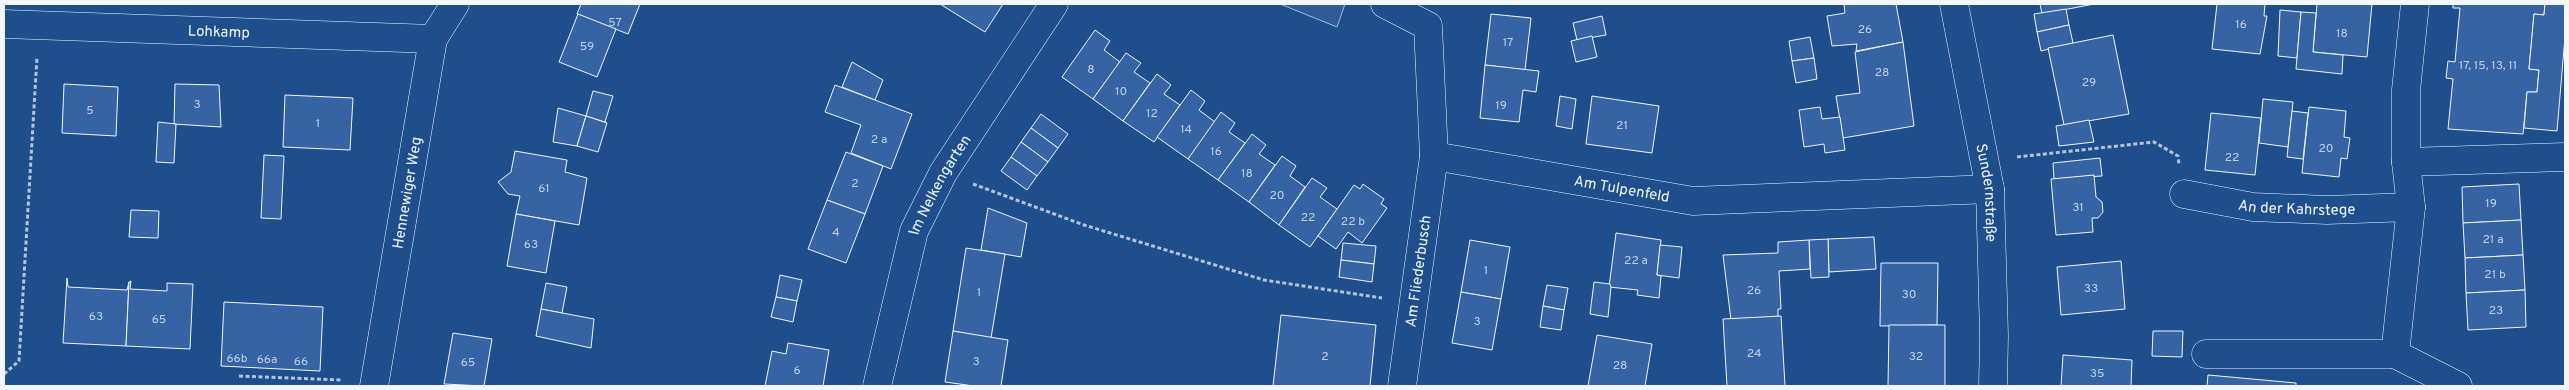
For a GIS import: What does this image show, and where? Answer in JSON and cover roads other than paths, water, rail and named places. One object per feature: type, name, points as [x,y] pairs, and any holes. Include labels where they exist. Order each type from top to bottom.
[{"type":"street","name":"Hennewiger Weg","points":[[374,384],[433,39],[455,4]]},
{"type":"street","name":"Im Nelkengarten","points":[[876,386],[914,232],[943,173],[1054,4]]},
{"type":"street","points":[[1385,4],[1428,26],[1434,156]]},
{"type":"street","name":"Sundernstraße","points":[[1954,4],[1990,189],[1994,336],[1993,386]]},
{"type":"street","points":[[2395,354],[2411,207],[2406,162],[2406,90],[2415,4]]},
{"type":"street","name":"Lohkamp","points":[[4,24],[433,39]]},
{"type":"street","name":"Am Tulpenfeld","points":[[1434,156],[1693,201],[1990,189]]},
{"type":"street","name":"Am Fliederbusch","points":[[1402,386],[1434,156]]},
{"type":"street","points":[[2406,162],[2565,157]]},
{"type":"street","name":"An der Kahrstege","points":[[2184,194],[2253,207],[2327,210],[2411,207]]},
{"type":"street","points":[[2206,354],[2395,354],[2458,386]]}]
